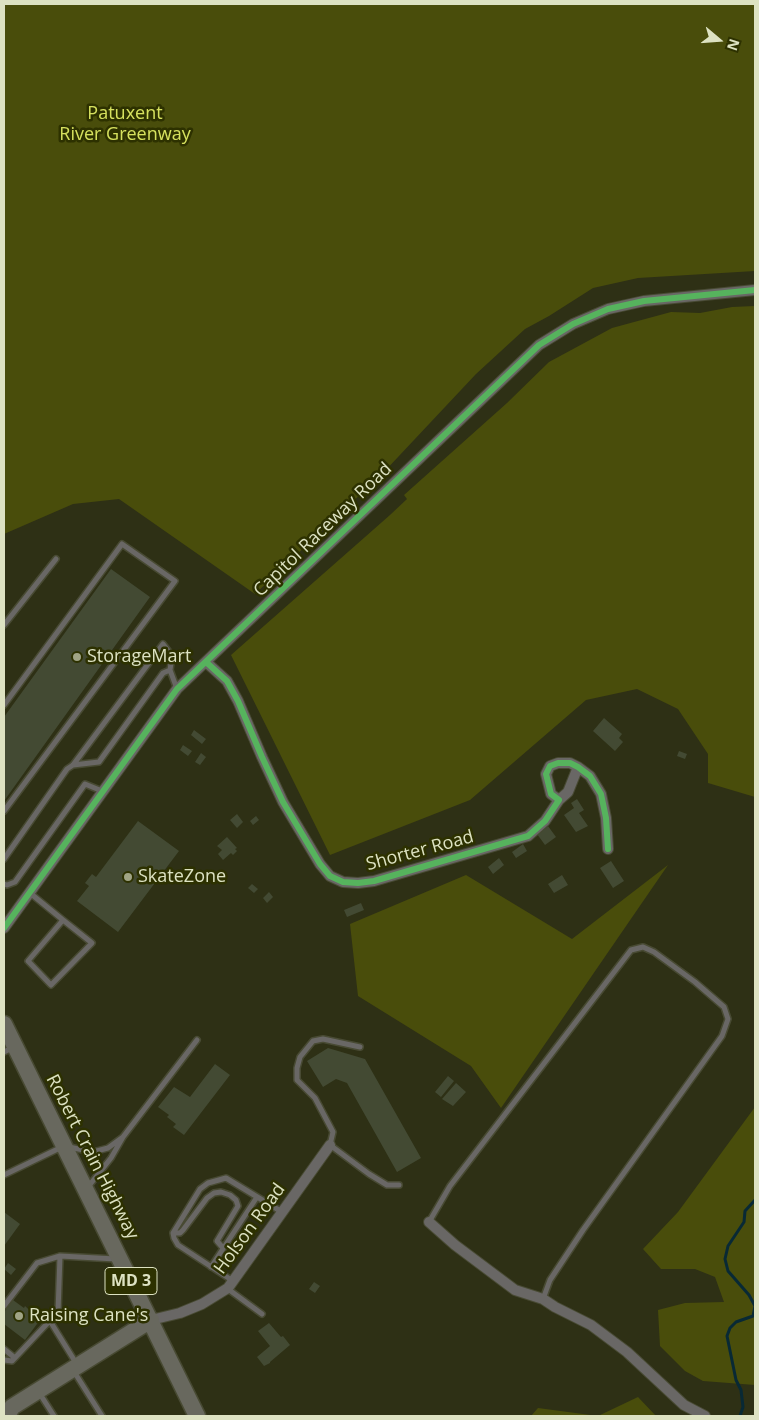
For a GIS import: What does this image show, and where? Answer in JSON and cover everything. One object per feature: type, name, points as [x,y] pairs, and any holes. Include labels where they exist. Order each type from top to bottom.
[{"type":"highway","name":"Robert Crain Highway","points":[[4,1024],[9,1050],[64,1146],[197,1416]]},
{"type":"highway","points":[[8,1410],[150,1320]]},
{"type":"street","name":"Capitol Raceway Road","points":[[4,928],[177,689],[539,345],[573,324],[608,309],[644,302],[755,290]]},
{"type":"street","name":"Shorter Road","points":[[206,662],[227,681],[238,700],[283,802],[320,864],[330,876],[343,882],[374,881],[528,836],[546,821],[559,800],[568,792],[578,767]]},
{"type":"street","points":[[559,800],[552,794],[548,785],[546,774],[550,766],[558,763],[570,763],[590,776],[601,794],[606,818],[608,849]]},
{"type":"street","name":"Holson Road","points":[[150,1320],[188,1310],[202,1304],[230,1285],[330,1145]]},
{"type":"street","points":[[429,1222],[515,1290],[543,1299],[591,1325],[627,1352],[684,1405],[705,1416]]},
{"type":"lane","points":[[4,705],[122,544],[175,580],[4,811]]},
{"type":"lane","points":[[4,625],[56,558]]},
{"type":"lane","points":[[4,859],[68,769],[73,765],[163,644],[172,656],[170,670],[177,689]]},
{"type":"lane","points":[[73,765],[99,762],[163,673],[170,670]]},
{"type":"lane","points":[[4,884],[7,885],[15,882],[85,784],[102,792]]},
{"type":"lane","points":[[29,893],[92,943],[51,985],[28,961],[63,920]]},
{"type":"lane","points":[[429,1222],[450,1186],[631,950],[643,947],[654,952],[695,982],[724,1007],[728,1019],[722,1036],[583,1230],[550,1280],[543,1299]]},
{"type":"lane","points":[[360,1047],[323,1039],[313,1041],[300,1057],[297,1068],[297,1080],[315,1098],[333,1132],[330,1145],[387,1185],[399,1185]]},
{"type":"lane","points":[[86,1190],[111,1158],[123,1137],[197,1040]]},
{"type":"lane","points":[[4,1175],[64,1146],[93,1152],[108,1148],[123,1137]]},
{"type":"lane","points":[[262,1314],[211,1266],[178,1245],[173,1233],[200,1189],[208,1183],[226,1178],[282,1212]]},
{"type":"lane","points":[[173,1233],[180,1233],[207,1198],[214,1193],[221,1192],[230,1195],[236,1200],[238,1206],[217,1241],[223,1248]]},
{"type":"lane","points":[[211,1266],[258,1197]]},
{"type":"lane","points":[[4,1306],[37,1263],[60,1256],[120,1259]]},
{"type":"lane","points":[[4,1360],[12,1361],[58,1312],[60,1256]]},
{"type":"lane","points":[[50,1321],[102,1416]]},
{"type":"lane","points":[[4,1349],[15,1358]]},
{"type":"lane","points":[[38,1390],[54,1416]]},
{"type":"green space","name":"Patuxent River Greenway","points":[[4,4],[755,4],[755,271],[638,278],[593,288],[525,329],[476,374],[383,473],[255,594],[119,499],[73,504],[4,534]]},
{"type":"green space","points":[[755,306],[755,797],[708,783],[708,754],[678,709],[637,689],[586,700],[470,800],[330,855],[231,655],[390,515],[407,499],[404,495],[507,403],[549,362],[612,328],[671,312],[700,313],[732,307]]},
{"type":"green space","points":[[668,865],[501,1108],[471,1066],[358,996],[350,924],[466,875],[572,939]]},
{"type":"green space","points":[[755,1107],[755,1385],[703,1381],[685,1371],[660,1346],[658,1310],[685,1303],[724,1302],[715,1277],[695,1269],[661,1269],[643,1249],[678,1212]]},
{"type":"green space","points":[[638,1397],[656,1416],[598,1416]]},
{"type":"green space","points":[[538,1408],[598,1416],[531,1416]]},
{"type":"building","name":"StorageMart","points":[[111,569],[150,597],[4,801],[4,717]]},
{"type":"building","points":[[604,718],[622,734],[619,738],[623,742],[615,751],[593,731]]},
{"type":"building","points":[[194,730],[206,739],[202,744],[191,735]]},
{"type":"building","points":[[183,745],[192,751],[188,756],[180,750]]},
{"type":"building","points":[[679,751],[687,754],[685,759],[677,756]]},
{"type":"building","points":[[201,753],[206,757],[200,765],[195,762]]},
{"type":"building","points":[[577,799],[584,810],[579,813],[588,826],[576,832],[564,815],[574,808],[571,803]]},
{"type":"building","points":[[237,814],[243,822],[237,828],[230,820]]},
{"type":"building","points":[[256,816],[259,820],[253,825],[250,821]]},
{"type":"building","name":"SkateZone","points":[[138,821],[179,851],[118,932],[77,901],[89,886],[85,883],[92,874],[96,877]]},
{"type":"building","points":[[548,826],[556,837],[545,845],[537,834]]},
{"type":"building","points":[[227,837],[237,848],[235,849],[237,851],[233,855],[231,853],[223,860],[218,854],[222,850],[217,846]]},
{"type":"building","points":[[523,844],[527,851],[516,858],[512,852]]},
{"type":"building","points":[[499,858],[504,865],[493,874],[488,867]]},
{"type":"building","points":[[611,861],[624,881],[613,888],[600,868]]},
{"type":"building","points":[[562,875],[568,885],[554,893],[548,884]]},
{"type":"building","points":[[252,884],[258,889],[254,893],[248,888]]},
{"type":"building","points":[[269,892],[273,897],[267,903],[263,898]]},
{"type":"building","points":[[361,903],[364,910],[347,917],[344,910]]},
{"type":"building","points":[[328,1048],[365,1059],[421,1158],[397,1172],[347,1083],[336,1079],[323,1087],[307,1061]]},
{"type":"building","points":[[215,1064],[230,1075],[184,1135],[173,1127],[176,1124],[167,1117],[169,1115],[158,1107],[174,1087],[190,1097]]},
{"type":"building","points":[[448,1076],[454,1081],[441,1097],[435,1092]]},
{"type":"building","points":[[456,1083],[466,1092],[453,1106],[442,1099]]},
{"type":"building","points":[[4,1212],[20,1224],[4,1246]]},
{"type":"building","points":[[8,1263],[16,1269],[11,1275],[4,1269]]},
{"type":"building","points":[[314,1282],[320,1286],[315,1293],[309,1289]]},
{"type":"building","name":"Raising Cane's","points":[[13,1300],[24,1308],[25,1306],[40,1320],[25,1340],[4,1324],[4,1312]]},
{"type":"building","points":[[269,1323],[290,1345],[264,1366],[257,1357],[270,1346],[258,1331]]},
{"type":"waterway","points":[[740,1416],[743,1407],[741,1390],[736,1380],[727,1336],[730,1328],[736,1322],[753,1316],[755,1306],[749,1295],[728,1271],[725,1259],[728,1246],[744,1222],[745,1211],[755,1200]]},
{"type":"cycle path","points":[[4,928],[177,689],[539,345],[573,324],[608,309],[644,301],[755,290]]},
{"type":"cycle path","points":[[206,662],[227,681],[238,701],[283,802],[320,864],[330,876],[343,882],[374,881],[528,836],[545,821],[559,800],[551,794],[546,774],[550,766],[558,763],[570,763],[578,767],[590,776],[601,794],[606,818],[608,849]]},
{"type":"place","name":"StorageMart","points":[[77,657]]},
{"type":"place","name":"SkateZone","points":[[128,877]]},
{"type":"place","name":"Raising Cane's","points":[[19,1316]]}]
